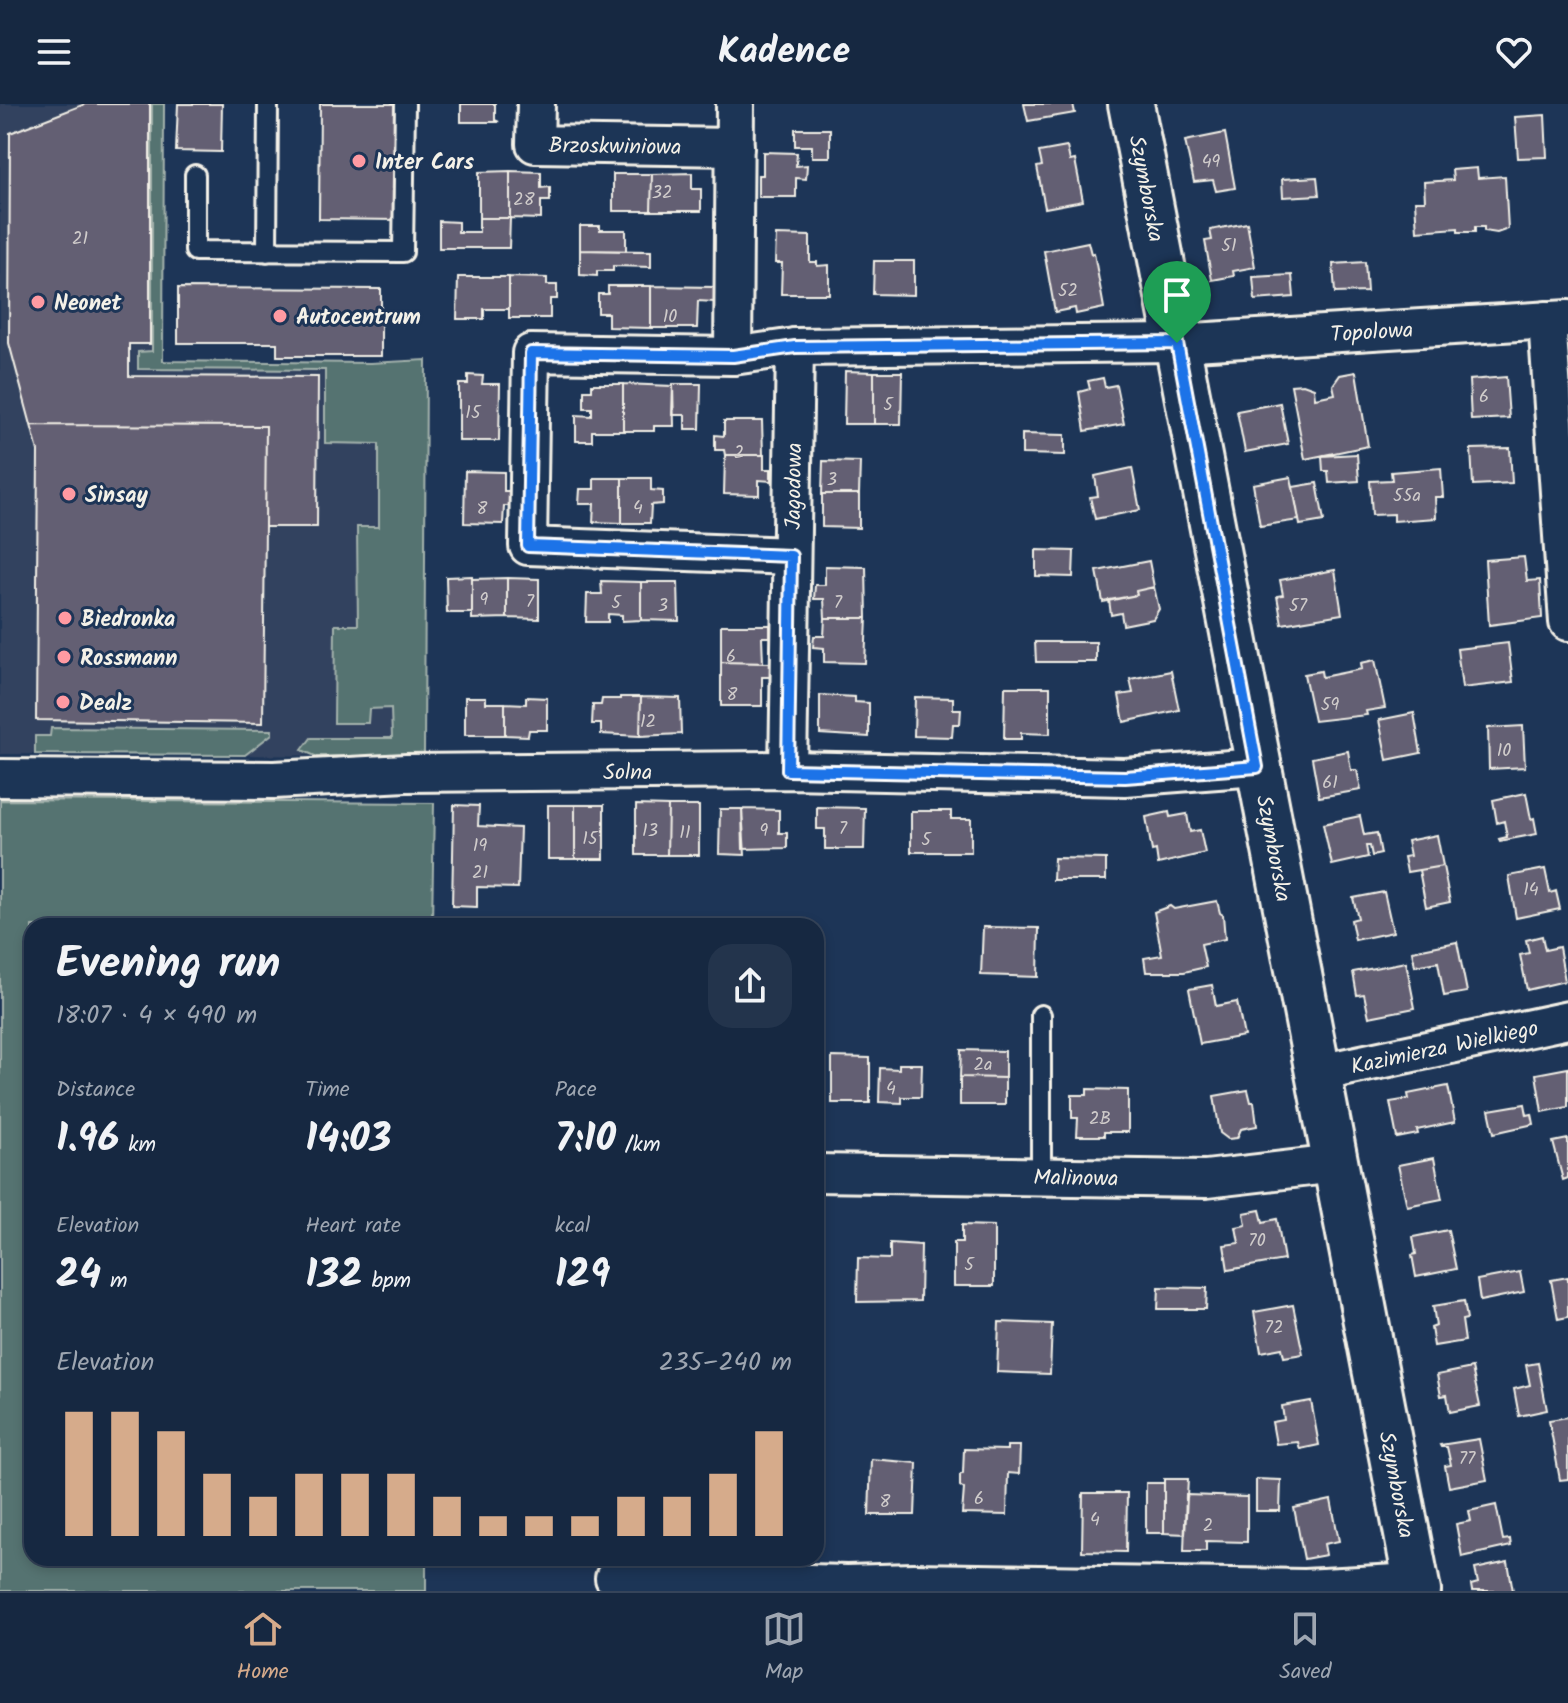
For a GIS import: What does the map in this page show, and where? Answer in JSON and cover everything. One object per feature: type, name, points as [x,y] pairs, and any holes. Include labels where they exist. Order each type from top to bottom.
[{"type":"street","name":"Brzoskwiniowa","points":[[536,104],[535,144],[735,147]]},
{"type":"street","points":[[733,356],[735,104]]},
{"type":"street","name":"Szymborska","points":[[1131,104],[1417,1587]]},
{"type":"street","points":[[1557,320],[1568,622]]},
{"type":"street","name":"Topolowa","points":[[791,556],[528,546],[531,353],[733,356],[795,347],[1177,343],[1557,320]]},
{"type":"street","name":"Jagodowa","points":[[788,770],[795,347]]},
{"type":"street","name":"Solna","points":[[0,778],[274,780],[406,773],[788,770],[1125,777],[1257,767]]},
{"type":"street","name":"Kazimierza Wielkiego","points":[[1319,1073],[1568,1020]]},
{"type":"street","name":"Malinowa","points":[[824,1173],[1206,1179],[1336,1164]]},
{"type":"street","points":[[614,1578],[847,1584],[1417,1587]]},
{"type":"lane","points":[[267,252],[268,104]]},
{"type":"lane","points":[[195,175],[195,251],[403,252],[405,104]]},
{"type":"lane","points":[[1041,1015],[1041,1175]]},
{"type":"shaded area","points":[[0,104],[164,104],[163,361],[370,363],[426,360],[424,756],[0,754]]},
{"type":"green space","points":[[152,104],[164,104],[163,361],[370,363],[426,360],[424,756],[315,756],[302,750],[311,738],[392,738],[391,708],[369,709],[368,723],[334,723],[335,625],[358,625],[357,527],[379,527],[379,444],[325,443],[325,370],[138,369],[138,352],[152,351]]},
{"type":"green space","points":[[51,728],[272,730],[272,734],[245,755],[35,754],[35,736],[50,736]]},
{"type":"green space","points":[[0,800],[434,803],[432,918],[24,918],[24,1566],[426,1566],[426,1591],[0,1591]]},
{"type":"building","points":[[85,104],[150,104],[150,344],[129,344],[129,376],[318,377],[317,527],[265,527],[266,426],[31,425],[9,343],[10,133]]},
{"type":"building","points":[[178,104],[222,104],[221,152],[176,151]]},
{"type":"building","name":"Inter Cars","points":[[320,104],[400,104],[398,220],[319,219]]},
{"type":"building","points":[[461,104],[495,104],[495,120],[499,122],[461,122]]},
{"type":"building","points":[[1024,104],[1073,104],[1075,113],[1028,121]]},
{"type":"building","points":[[1545,115],[1547,157],[1518,158],[1515,117]]},
{"type":"building","points":[[795,129],[830,129],[830,157],[812,157],[812,146],[795,146]]},
{"type":"building","points":[[1225,133],[1235,188],[1216,191],[1213,180],[1194,182],[1185,141]]},
{"type":"building","points":[[1067,147],[1070,161],[1075,160],[1083,201],[1045,208],[1037,167],[1042,166],[1039,152]]},
{"type":"building","points":[[763,152],[797,153],[796,166],[807,165],[806,179],[796,178],[796,197],[758,197],[758,175],[763,175]]},
{"type":"building","points":[[1477,168],[1478,178],[1505,176],[1508,229],[1497,233],[1484,231],[1484,227],[1475,227],[1475,232],[1458,232],[1458,228],[1417,231],[1415,201],[1425,201],[1424,182],[1453,180],[1452,170]]},
{"type":"building","points":[[510,171],[541,172],[541,188],[550,187],[550,201],[541,201],[541,219],[510,218]]},
{"type":"building","points":[[510,171],[510,218],[479,218],[479,172]]},
{"type":"building","points":[[692,173],[692,189],[701,189],[701,211],[651,211],[652,174]]},
{"type":"building","points":[[613,174],[652,174],[651,211],[613,211]]},
{"type":"building","points":[[1317,177],[1319,195],[1283,197],[1282,179]]},
{"type":"building","points":[[479,218],[510,218],[509,248],[439,248],[439,221],[458,222],[458,232],[479,232]]},
{"type":"building","points":[[1247,223],[1255,267],[1233,271],[1234,276],[1212,280],[1205,241],[1212,240],[1210,230]]},
{"type":"building","points":[[580,226],[626,230],[626,251],[580,250]]},
{"type":"building","points":[[776,235],[810,236],[810,262],[817,262],[817,266],[829,265],[829,294],[781,294],[782,263],[775,263]]},
{"type":"building","points":[[1088,242],[1091,254],[1094,253],[1104,308],[1076,314],[1075,308],[1055,312],[1044,251]]},
{"type":"building","points":[[580,250],[651,251],[651,267],[613,266],[613,271],[597,271],[597,276],[580,275]]},
{"type":"building","points":[[874,261],[914,261],[914,295],[873,294]]},
{"type":"building","points":[[1365,262],[1367,292],[1335,293],[1333,264]]},
{"type":"building","points":[[1292,275],[1294,297],[1255,300],[1253,277]]},
{"type":"building","points":[[458,277],[509,277],[509,309],[484,309],[484,319],[457,319]]},
{"type":"building","points":[[509,277],[547,278],[547,285],[557,285],[557,299],[550,299],[550,318],[509,318]]},
{"type":"building","points":[[608,286],[651,286],[651,328],[608,327],[608,313],[598,313],[598,294],[608,294]]},
{"type":"building","points":[[651,286],[714,287],[714,302],[698,301],[697,328],[651,328]]},
{"type":"building","name":"Autocentrum","points":[[178,288],[381,289],[381,356],[277,356],[277,343],[178,343]]},
{"type":"building","points":[[845,371],[874,372],[874,424],[844,424]]},
{"type":"building","points":[[874,372],[902,372],[901,424],[874,424]]},
{"type":"building","points":[[1356,372],[1368,446],[1305,459],[1291,385],[1303,384],[1314,388],[1315,398],[1335,394],[1333,385],[1340,375]]},
{"type":"building","points":[[468,375],[483,376],[482,384],[500,384],[499,441],[459,441],[459,384],[468,384]]},
{"type":"building","points":[[1506,377],[1509,418],[1471,420],[1469,380]]},
{"type":"building","points":[[1103,378],[1105,387],[1116,385],[1124,424],[1085,431],[1079,392],[1090,389],[1088,381]]},
{"type":"building","points":[[592,384],[623,384],[623,431],[592,431],[592,441],[576,441],[576,415],[592,416],[592,408],[584,408],[584,390],[592,390]]},
{"type":"building","points":[[623,384],[673,386],[674,426],[654,426],[654,431],[623,431]]},
{"type":"building","points":[[673,384],[701,384],[700,429],[685,429],[685,415],[672,415]]},
{"type":"building","points":[[1280,403],[1288,444],[1245,452],[1237,411]]},
{"type":"building","points":[[724,421],[762,421],[763,455],[725,455],[724,450],[715,450],[715,435],[724,436]]},
{"type":"building","points":[[31,425],[266,426],[263,723],[36,720],[38,451]]},
{"type":"building","points":[[1022,434],[1065,435],[1065,455],[1022,454]]},
{"type":"building","points":[[1510,448],[1512,483],[1473,485],[1471,449]]},
{"type":"building","points":[[1357,454],[1359,481],[1329,483],[1328,471],[1323,471],[1322,456]]},
{"type":"building","points":[[725,455],[764,455],[764,469],[771,469],[771,481],[759,480],[759,495],[724,494]]},
{"type":"building","points":[[823,461],[860,462],[859,494],[822,494]]},
{"type":"building","points":[[1132,468],[1140,510],[1095,519],[1090,497],[1098,496],[1095,476]]},
{"type":"building","points":[[1441,468],[1443,497],[1435,497],[1436,518],[1394,521],[1394,514],[1372,515],[1370,481],[1392,480],[1391,472]]},
{"type":"building","points":[[465,471],[504,472],[504,491],[511,491],[511,506],[504,506],[503,524],[464,523]]},
{"type":"building","points":[[1291,477],[1299,520],[1260,526],[1253,484]]},
{"type":"building","points":[[594,478],[622,478],[622,523],[593,522],[594,504],[579,504],[580,489],[594,489]]},
{"type":"building","points":[[622,478],[651,478],[651,490],[663,491],[663,504],[651,505],[650,523],[622,523]]},
{"type":"building","points":[[1317,483],[1324,521],[1300,525],[1293,487]]},
{"type":"building","points":[[822,494],[859,494],[859,528],[822,527]]},
{"type":"building","points":[[1036,550],[1074,551],[1073,577],[1036,576]]},
{"type":"building","points":[[1524,557],[1527,581],[1540,580],[1542,618],[1489,625],[1485,560]]},
{"type":"building","points":[[1149,561],[1154,587],[1136,591],[1137,595],[1103,602],[1097,571]]},
{"type":"building","points":[[825,566],[866,567],[867,618],[825,618],[824,599],[814,599],[815,585],[825,585]]},
{"type":"building","points":[[1335,570],[1342,614],[1282,624],[1277,596],[1283,595],[1280,580]]},
{"type":"building","points":[[472,576],[472,613],[447,613],[446,577]]},
{"type":"building","points":[[507,578],[507,618],[472,619],[472,579]]},
{"type":"building","points":[[507,578],[539,579],[539,619],[507,618]]},
{"type":"building","points":[[601,581],[641,582],[641,620],[622,621],[622,615],[608,614],[608,622],[586,622],[587,594],[602,594]]},
{"type":"building","points":[[641,582],[678,582],[679,621],[641,620]]},
{"type":"building","points":[[1154,587],[1159,609],[1153,619],[1123,625],[1121,613],[1111,615],[1109,600],[1137,595],[1136,591]]},
{"type":"building","points":[[825,618],[867,618],[865,663],[824,662],[824,648],[813,647],[814,636],[824,636]]},
{"type":"building","points":[[721,625],[770,625],[770,637],[762,637],[763,663],[721,662]]},
{"type":"building","points":[[1035,642],[1096,642],[1096,662],[1036,662]]},
{"type":"building","points":[[1508,643],[1513,682],[1462,688],[1457,649]]},
{"type":"building","points":[[1375,660],[1385,708],[1366,711],[1367,715],[1314,721],[1304,674],[1321,671],[1322,677],[1362,669],[1361,663]]},
{"type":"building","points":[[721,662],[771,663],[770,677],[762,677],[762,706],[721,706]]},
{"type":"building","points":[[1171,671],[1179,710],[1124,722],[1119,695],[1133,693],[1130,679]]},
{"type":"building","points":[[1005,687],[1050,687],[1050,734],[1021,733],[1021,739],[1004,739]]},
{"type":"building","points":[[820,695],[855,697],[855,702],[869,703],[869,737],[820,734]]},
{"type":"building","points":[[465,697],[486,697],[486,703],[505,703],[505,735],[465,735]]},
{"type":"building","points":[[526,697],[547,698],[547,730],[529,730],[528,736],[505,735],[505,703],[526,704]]},
{"type":"building","points":[[641,697],[640,736],[601,734],[601,724],[592,724],[593,705],[601,705],[602,699]]},
{"type":"building","points":[[641,697],[680,698],[681,734],[640,736]]},
{"type":"building","points":[[915,697],[953,698],[953,709],[961,709],[960,724],[953,724],[952,737],[914,736]]},
{"type":"building","points":[[1414,713],[1421,753],[1387,760],[1379,720]]},
{"type":"building","points":[[1523,726],[1525,767],[1489,769],[1488,728]]},
{"type":"building","points":[[1348,751],[1351,770],[1357,770],[1361,790],[1319,797],[1312,758]]},
{"type":"building","points":[[1526,793],[1537,834],[1500,841],[1507,837],[1504,821],[1497,823],[1493,800]]},
{"type":"building","points":[[454,805],[479,806],[478,826],[520,828],[518,888],[477,887],[477,907],[452,906]]},
{"type":"building","points":[[548,805],[575,805],[575,859],[548,859]]},
{"type":"building","points":[[575,805],[604,805],[604,859],[575,859]]},
{"type":"building","points":[[636,805],[668,806],[667,855],[636,855]]},
{"type":"building","points":[[668,806],[699,806],[699,855],[667,855]]},
{"type":"building","points":[[817,807],[865,808],[864,849],[825,849],[825,829],[817,829]]},
{"type":"building","points":[[720,809],[742,809],[745,855],[719,854]]},
{"type":"building","points":[[742,809],[779,810],[779,833],[787,833],[787,848],[743,849]]},
{"type":"building","points":[[911,811],[951,811],[951,819],[971,819],[971,852],[911,852]]},
{"type":"building","points":[[1169,812],[1170,817],[1187,814],[1190,832],[1200,830],[1205,853],[1158,864],[1156,850],[1152,851],[1146,817]]},
{"type":"building","points":[[1360,816],[1364,835],[1377,833],[1381,854],[1372,856],[1370,846],[1366,846],[1368,857],[1332,865],[1323,824]]},
{"type":"building","points":[[1437,835],[1443,866],[1407,872],[1404,857],[1410,856],[1407,841]]},
{"type":"building","points":[[1054,858],[1106,859],[1106,880],[1053,880]]},
{"type":"building","points":[[1443,866],[1450,902],[1426,907],[1419,870]]},
{"type":"building","points":[[1545,869],[1550,893],[1556,891],[1560,909],[1516,918],[1509,876]]},
{"type":"building","points":[[1384,892],[1393,932],[1355,940],[1351,920],[1358,918],[1353,898]]},
{"type":"building","points":[[1217,901],[1223,915],[1225,939],[1201,944],[1206,967],[1184,972],[1146,972],[1144,958],[1162,955],[1154,912],[1170,906],[1174,909]]},
{"type":"building","points":[[983,927],[1039,928],[1038,977],[981,975]]},
{"type":"building","points":[[1542,936],[1545,950],[1559,947],[1565,981],[1527,990],[1520,955],[1529,953],[1526,940]]},
{"type":"building","points":[[1457,942],[1467,992],[1444,996],[1438,962],[1415,966],[1412,951]]},
{"type":"building","points":[[1406,962],[1415,1008],[1369,1017],[1364,994],[1357,995],[1353,972]]},
{"type":"building","points":[[1212,985],[1216,1006],[1237,1002],[1244,1036],[1200,1044],[1189,989]]},
{"type":"building","points":[[961,1050],[1005,1051],[1005,1078],[960,1077]]},
{"type":"building","points":[[832,1057],[870,1058],[870,1103],[832,1103]]},
{"type":"building","points":[[899,1064],[922,1064],[921,1097],[902,1097],[902,1103],[879,1102],[880,1068],[899,1069]]},
{"type":"building","points":[[1568,1068],[1568,1107],[1542,1112],[1536,1074]]},
{"type":"building","points":[[960,1077],[1005,1078],[1005,1105],[960,1105]]},
{"type":"building","points":[[1448,1086],[1455,1122],[1397,1138],[1390,1102],[1409,1099],[1408,1094]]},
{"type":"building","points":[[1087,1089],[1128,1090],[1128,1132],[1077,1136],[1078,1118],[1072,1118],[1072,1095],[1087,1095]]},
{"type":"building","points":[[1248,1090],[1251,1102],[1254,1102],[1257,1126],[1241,1129],[1237,1138],[1228,1139],[1220,1133],[1214,1096]]},
{"type":"building","points":[[1525,1104],[1527,1115],[1532,1114],[1534,1124],[1494,1133],[1489,1110]]},
{"type":"building","points":[[1568,1139],[1568,1178],[1563,1180],[1553,1142]]},
{"type":"building","points":[[1434,1158],[1442,1199],[1407,1206],[1398,1165]]},
{"type":"building","points":[[1260,1210],[1263,1222],[1277,1219],[1284,1260],[1228,1270],[1224,1245],[1239,1243],[1236,1227],[1246,1225],[1244,1213]]},
{"type":"building","points":[[962,1225],[994,1226],[994,1286],[954,1286],[954,1242],[962,1242]]},
{"type":"building","points":[[1448,1230],[1456,1269],[1416,1277],[1413,1237]]},
{"type":"building","points":[[890,1243],[921,1245],[920,1301],[857,1302],[858,1258],[890,1259]]},
{"type":"building","points":[[1520,1272],[1524,1292],[1480,1301],[1477,1280]]},
{"type":"building","points":[[1568,1277],[1568,1317],[1558,1319],[1551,1280]]},
{"type":"building","points":[[1159,1287],[1207,1288],[1206,1309],[1158,1309]]},
{"type":"building","points":[[1464,1301],[1467,1319],[1462,1320],[1465,1341],[1434,1346],[1431,1328],[1436,1326],[1433,1306]]},
{"type":"building","points":[[1293,1305],[1303,1354],[1284,1357],[1282,1348],[1261,1352],[1254,1312]]},
{"type":"building","points":[[999,1322],[1052,1324],[1050,1374],[997,1372]]},
{"type":"building","points":[[1538,1363],[1547,1410],[1519,1416],[1514,1389],[1530,1385],[1526,1365]]},
{"type":"building","points":[[1472,1368],[1480,1406],[1450,1412],[1447,1395],[1441,1396],[1437,1375]]},
{"type":"building","points":[[1311,1401],[1319,1445],[1300,1449],[1298,1442],[1276,1444],[1272,1422],[1284,1420],[1282,1406]]},
{"type":"building","points":[[1568,1417],[1568,1479],[1560,1480],[1549,1420]]},
{"type":"building","points":[[1479,1439],[1487,1480],[1449,1487],[1445,1466],[1451,1465],[1447,1447],[1440,1445]]},
{"type":"building","points":[[1007,1446],[1020,1446],[1019,1474],[1008,1473],[1007,1515],[962,1514],[964,1489],[960,1486],[960,1475],[963,1473],[964,1449],[1007,1450]]},
{"type":"building","points":[[871,1459],[917,1463],[915,1515],[869,1515]]},
{"type":"building","points":[[1164,1479],[1188,1479],[1185,1534],[1164,1533]]},
{"type":"building","points":[[1256,1479],[1281,1480],[1280,1511],[1256,1511]]},
{"type":"building","points":[[1146,1483],[1164,1483],[1164,1533],[1146,1533]]},
{"type":"building","points":[[1083,1493],[1127,1493],[1126,1552],[1082,1551]]},
{"type":"building","points":[[1186,1495],[1247,1497],[1247,1542],[1206,1541],[1206,1551],[1184,1551]]},
{"type":"building","points":[[1331,1500],[1339,1541],[1324,1544],[1326,1555],[1304,1559],[1294,1508]]},
{"type":"building","points":[[1496,1505],[1503,1540],[1510,1539],[1511,1546],[1462,1557],[1456,1524],[1471,1521],[1469,1511]]},
{"type":"building","points":[[1508,1562],[1513,1591],[1472,1591],[1471,1585],[1478,1583],[1475,1569]]},
{"type":"place","name":"Inter Cars","points":[[359,161]]},
{"type":"place","name":"Neonet","points":[[38,302]]},
{"type":"place","name":"Autocentrum","points":[[280,316]]},
{"type":"place","name":"Sinsay","points":[[69,494]]},
{"type":"place","name":"Biedronka","points":[[65,618]]},
{"type":"place","name":"Rossmann","points":[[64,657]]},
{"type":"place","name":"Dealz","points":[[63,702]]},
{"type":"route","points":[[1177,343],[1257,767],[1125,777],[788,770],[791,556],[528,546],[531,353],[733,356],[795,347],[1177,343]]}]
